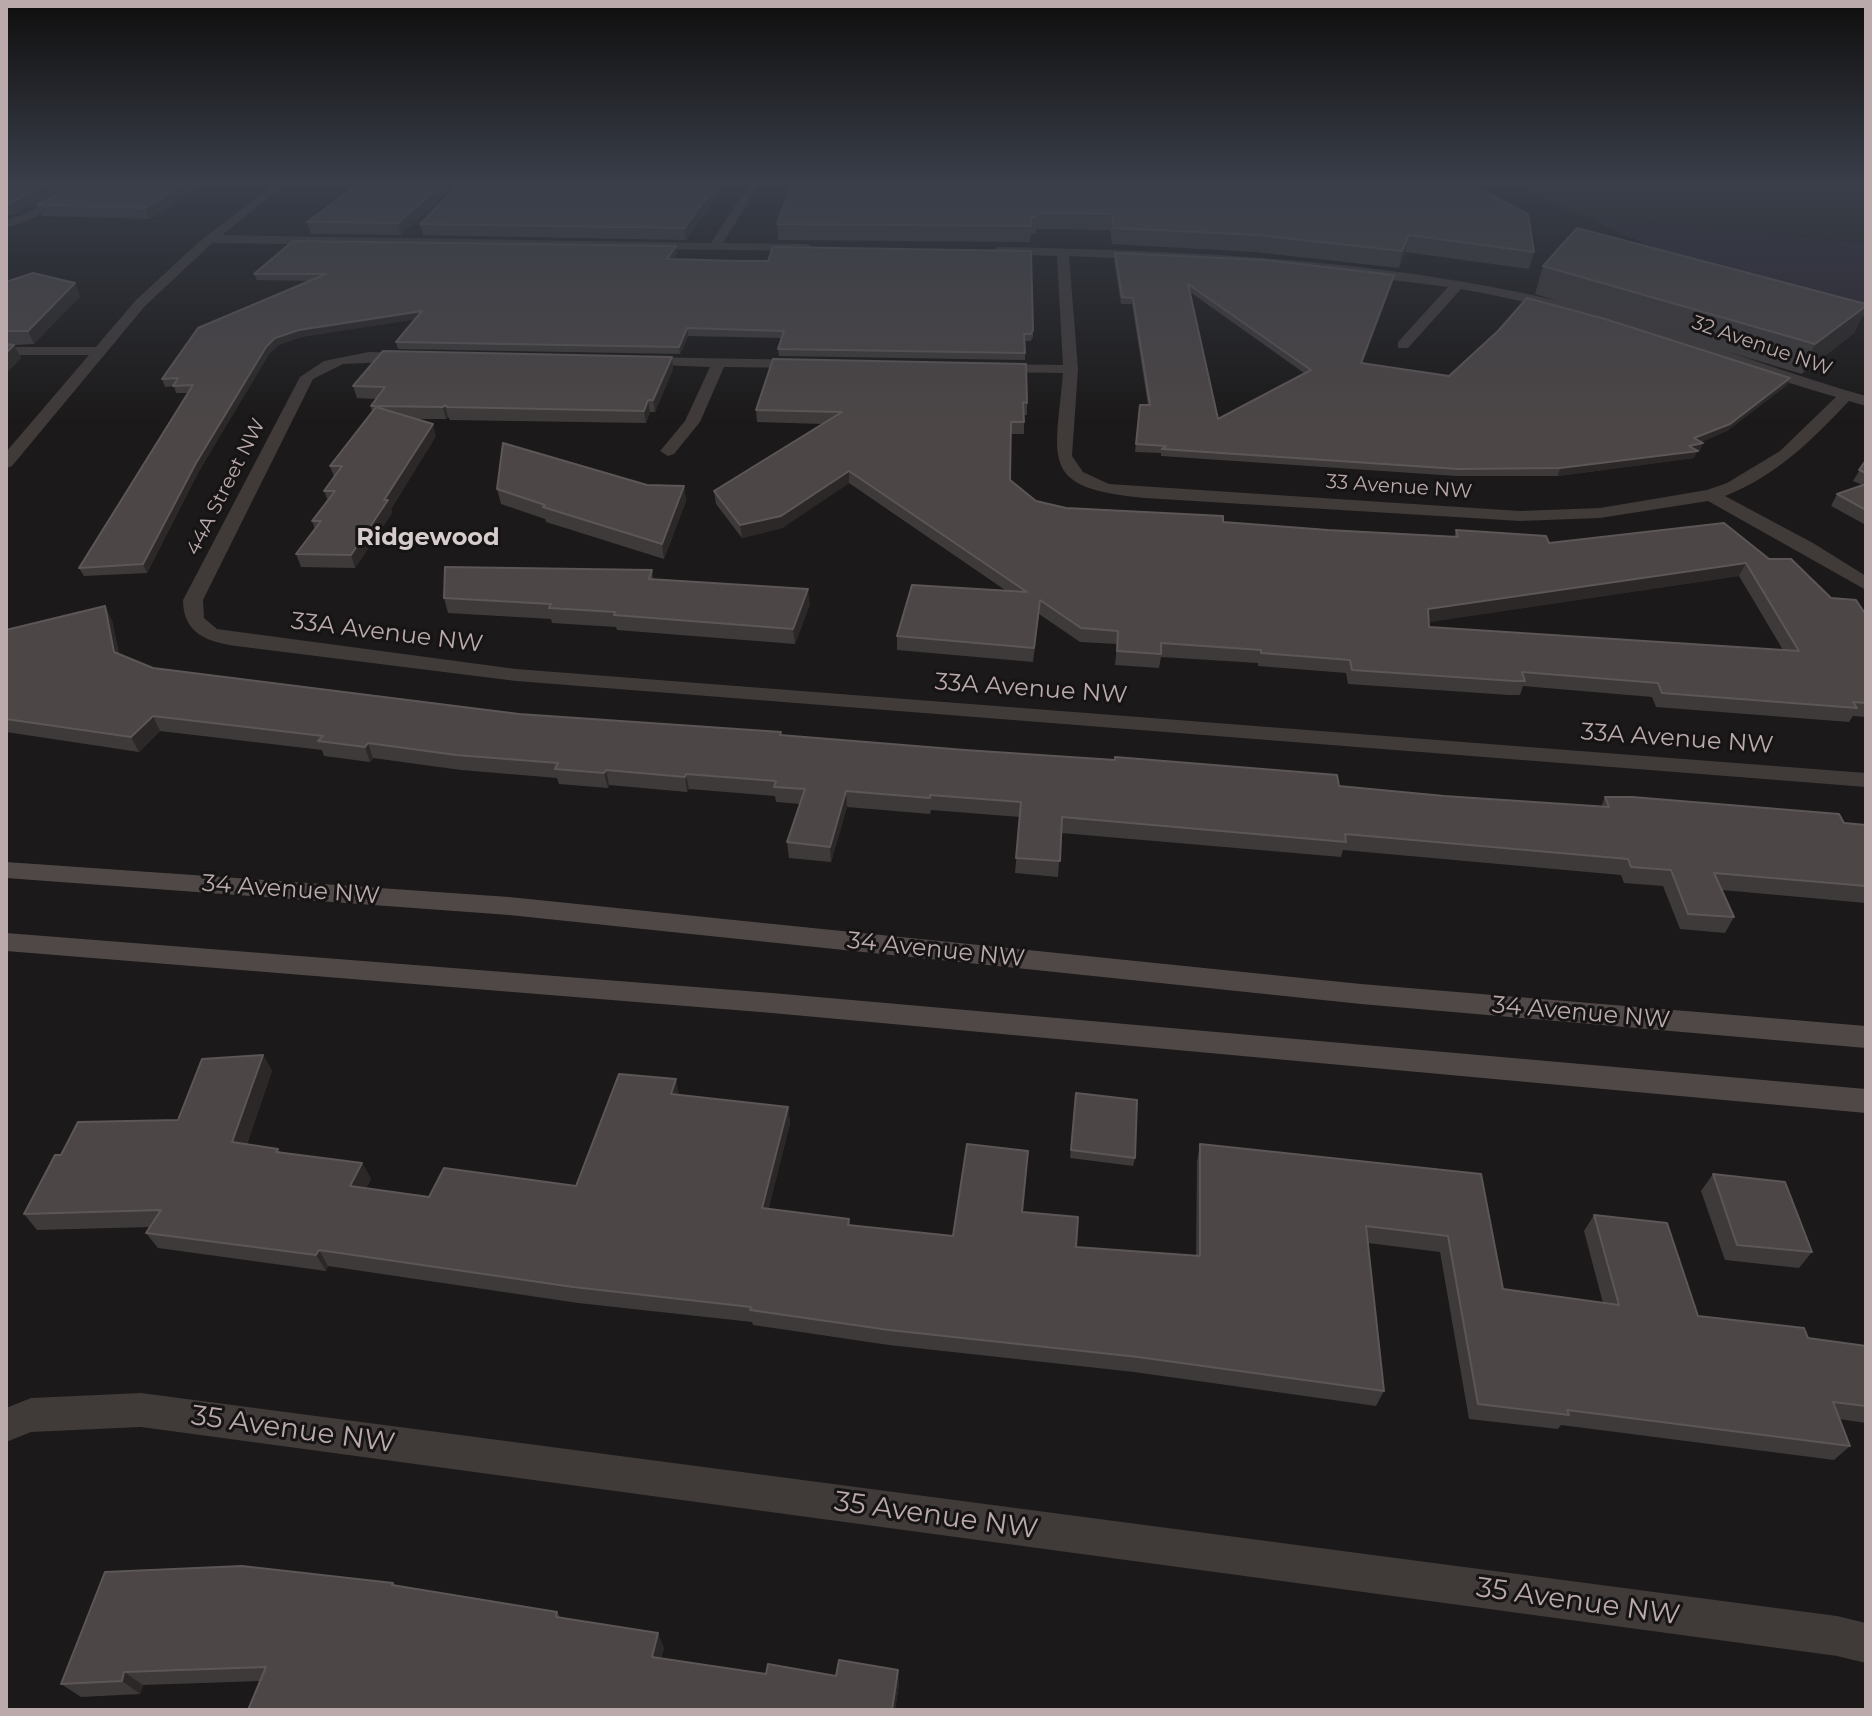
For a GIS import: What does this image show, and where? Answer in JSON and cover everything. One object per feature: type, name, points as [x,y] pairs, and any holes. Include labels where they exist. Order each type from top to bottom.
[{"type":"main road","name":"34 Avenue NW","points":[[6,870],[509,906],[1361,994],[1866,1037]]},
{"type":"main road","points":[[6,942],[772,1003],[1866,1101]]},
{"type":"street","points":[[6,463],[98,351],[182,264]]},
{"type":"street","points":[[979,368],[1071,369],[1064,264]]},
{"type":"street","name":"32 Avenue NW","points":[[1320,264],[1458,284],[1560,305],[1866,401]]},
{"type":"street","points":[[1403,345],[1458,284]]},
{"type":"street","points":[[6,351],[98,351]]},
{"type":"street","name":"44A Street NW","points":[[197,625],[192,613],[193,600],[303,384],[313,372],[350,359],[431,357]]},
{"type":"street","points":[[623,361],[826,365]]},
{"type":"street","points":[[668,451],[692,422],[719,363]]},
{"type":"street","name":"33 Avenue NW","points":[[1071,369],[1064,456],[1067,465],[1084,481],[1145,493],[1520,516],[1627,510],[1711,495],[1755,477],[1787,457],[1846,395]]},
{"type":"street","points":[[1711,495],[1807,547],[1866,584]]},
{"type":"street","name":"33A Avenue NW","points":[[197,625],[219,638],[516,675],[1866,780]]},
{"type":"street","name":"35 Avenue NW","points":[[6,1425],[31,1415],[141,1410],[1822,1634],[1866,1643]]},
{"type":"shaded area","points":[[1691,264],[1866,264],[1866,317],[1714,274]]},
{"type":"building","points":[[266,264],[1031,264],[1033,330],[1031,334],[1024,334],[1025,353],[778,349],[784,331],[687,328],[679,347],[396,342],[422,311],[299,330],[275,338],[266,347],[196,463],[143,564],[79,568],[193,385],[173,386],[178,378],[162,379],[198,328],[326,274],[254,274]]},
{"type":"building","points":[[1117,264],[1300,264],[1394,275],[1361,363],[1449,376],[1498,331],[1527,298],[1605,319],[1790,378],[1730,424],[1694,438],[1703,443],[1689,446],[1698,451],[1560,468],[1458,469],[1162,449],[1166,446],[1136,444],[1140,405],[1150,405],[1133,298],[1122,297]],"holes":[[[1188,284],[1311,370],[1218,419]]]},
{"type":"building","points":[[1714,264],[1866,306],[1815,344],[1543,266]]},
{"type":"building","points":[[33,273],[75,283],[28,331],[6,331],[6,282]]},
{"type":"building","points":[[383,351],[672,357],[653,400],[648,400],[644,411],[371,406],[385,387],[353,386]]},
{"type":"building","points":[[773,359],[1026,364],[1024,422],[1011,422],[1010,480],[1036,501],[1066,508],[1223,516],[1223,522],[1328,530],[1458,537],[1456,530],[1546,536],[1549,543],[1724,523],[1769,559],[1791,559],[1831,598],[1856,600],[1866,615],[1866,703],[1853,702],[1857,708],[1662,693],[1658,683],[1522,672],[1525,681],[1352,670],[1350,660],[1161,643],[1161,654],[1117,651],[1118,631],[1081,628],[1040,600],[1034,648],[897,636],[912,585],[1027,592],[849,471],[781,516],[740,525],[714,491],[842,412],[756,410]],"holes":[[[1746,563],[1799,651],[1429,627],[1428,609]]]},
{"type":"building","points":[[376,407],[433,424],[351,555],[296,554],[321,521],[312,521],[335,491],[324,491],[342,466],[330,466]]},
{"type":"building","points":[[503,443],[647,485],[684,486],[662,544],[543,507],[545,505],[497,489]]},
{"type":"building","points":[[1866,460],[1866,473],[1859,470]]},
{"type":"building","points":[[1866,484],[1866,510],[1837,494]]},
{"type":"building","points":[[445,567],[652,570],[649,579],[808,589],[793,629],[549,608],[551,604],[444,598]]},
{"type":"building","points":[[105,606],[114,652],[153,668],[519,714],[781,732],[780,735],[965,750],[1115,760],[1115,757],[1337,775],[1339,786],[1444,796],[1609,807],[1605,797],[1632,797],[1839,814],[1844,823],[1866,825],[1866,886],[1714,873],[1734,917],[1688,914],[1671,870],[1631,867],[1628,859],[1345,834],[1346,842],[1062,817],[1060,861],[1016,858],[1021,802],[846,791],[830,847],[787,842],[805,789],[774,787],[776,781],[555,769],[558,763],[456,755],[368,743],[365,747],[318,741],[323,736],[153,716],[131,737],[6,719],[6,630]]},
{"type":"building","points":[[263,1055],[232,1142],[278,1149],[276,1152],[362,1163],[350,1186],[429,1197],[444,1168],[576,1186],[619,1074],[676,1079],[671,1094],[788,1107],[762,1208],[849,1219],[848,1225],[953,1236],[967,1144],[1028,1151],[1022,1212],[1078,1217],[1076,1247],[1200,1256],[1200,1144],[1481,1174],[1503,1289],[1619,1305],[1594,1215],[1667,1223],[1698,1316],[1804,1328],[1808,1338],[1866,1346],[1866,1406],[1833,1402],[1850,1446],[1567,1410],[1569,1415],[1478,1404],[1448,1236],[1366,1226],[1384,1391],[1138,1357],[889,1330],[750,1310],[751,1307],[573,1287],[319,1250],[316,1255],[146,1233],[161,1210],[24,1214],[55,1155],[61,1155],[78,1122],[178,1120],[202,1059]]},
{"type":"building","points":[[1076,1093],[1137,1100],[1135,1158],[1071,1150]]},
{"type":"building","points":[[1713,1174],[1785,1182],[1812,1252],[1737,1245]]},
{"type":"building","points":[[242,1566],[393,1583],[557,1612],[556,1617],[658,1633],[652,1657],[766,1674],[768,1664],[836,1676],[839,1660],[898,1670],[892,1710],[248,1710],[266,1667],[124,1672],[122,1681],[61,1684],[105,1572]]},
{"type":"district","name":"Ridgewood","points":[[428,538]]}]
